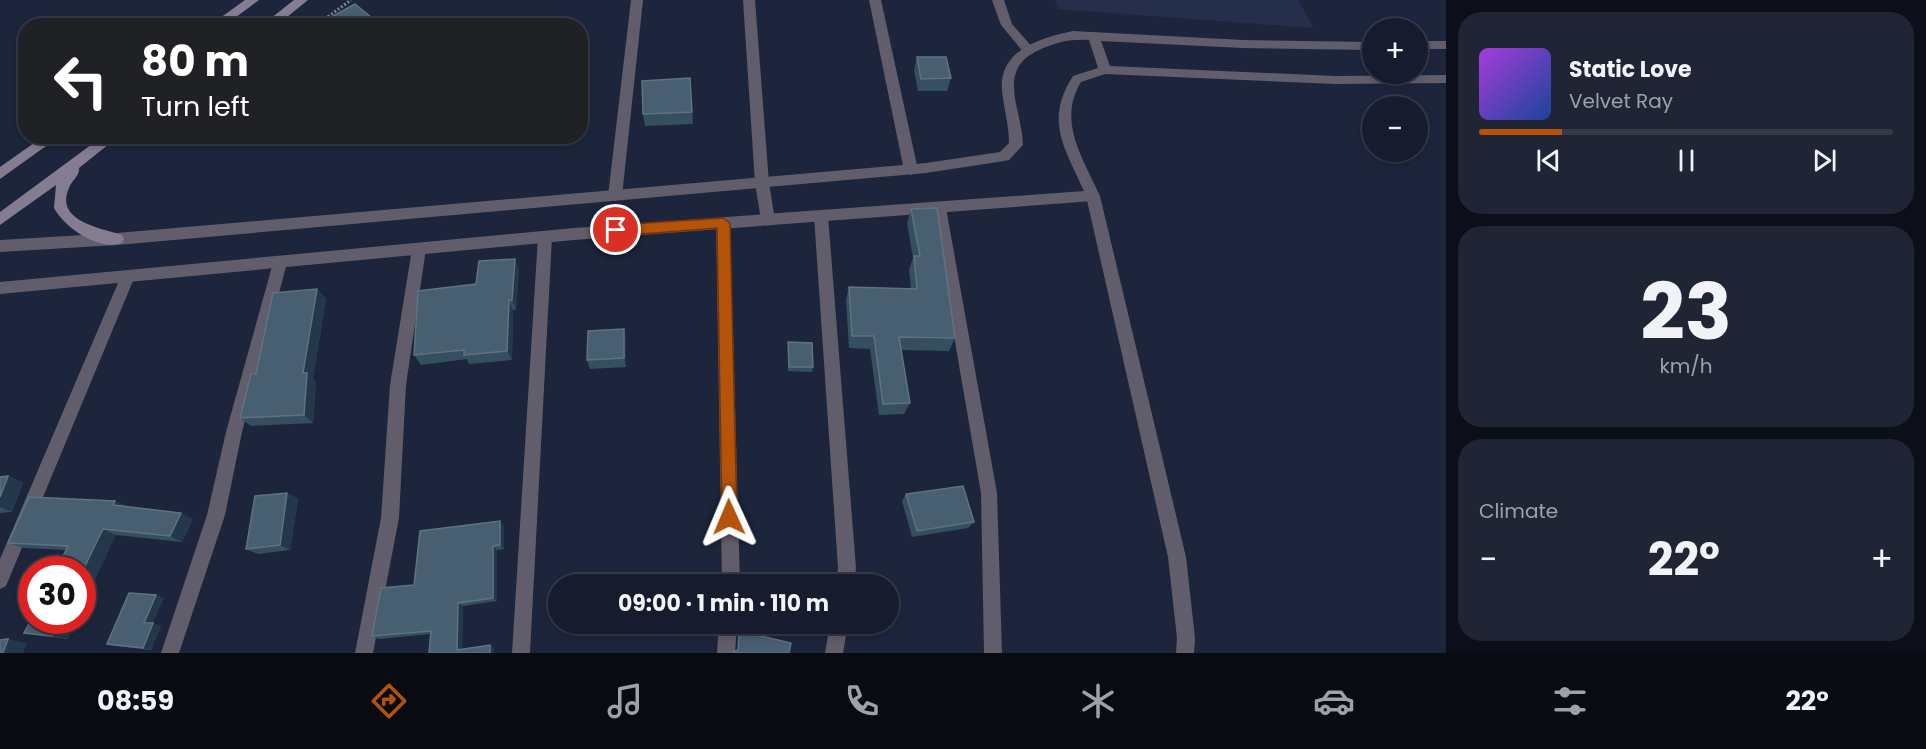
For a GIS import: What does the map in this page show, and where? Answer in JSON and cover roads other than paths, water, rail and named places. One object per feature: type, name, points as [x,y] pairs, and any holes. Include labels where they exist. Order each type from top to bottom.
[{"type":"main road","points":[[227,18],[253,0]]},
{"type":"main road","points":[[278,18],[302,0]]},
{"type":"main road","points":[[0,174],[43,144]]},
{"type":"main road","points":[[0,219],[102,144]]},
{"type":"main road","points":[[81,160],[61,188],[61,208],[75,226],[94,236],[117,239]]},
{"type":"street","points":[[615,196],[637,0]]},
{"type":"street","points":[[749,0],[762,183],[768,220]]},
{"type":"street","points":[[875,0],[911,170]]},
{"type":"street","points":[[998,0],[1007,25],[1029,51]]},
{"type":"street","points":[[0,246],[117,239],[911,170],[1004,156],[1016,145],[1008,74],[1013,62],[1048,40],[1073,35],[1243,44],[1362,46]]},
{"type":"street","points":[[1094,36],[1105,70]]},
{"type":"street","points":[[1428,45],[1446,45]]},
{"type":"street","points":[[1185,653],[1186,638],[1177,557],[1093,196],[1065,133],[1067,95],[1077,79],[1105,70],[1335,80],[1446,79]]},
{"type":"street","points":[[0,289],[545,237],[1093,196]]},
{"type":"street","points":[[939,207],[989,494],[993,653]]},
{"type":"street","points":[[820,216],[847,574]]},
{"type":"street","points":[[723,223],[731,574]]},
{"type":"street","points":[[521,653],[545,237]]},
{"type":"street","points":[[364,653],[390,518],[398,385],[419,249]]},
{"type":"street","points":[[170,653],[216,515],[234,432],[280,262]]},
{"type":"street","points":[[0,580],[128,276]]},
{"type":"street","points":[[726,653],[727,634]]},
{"type":"street","points":[[834,653],[837,634]]}]
